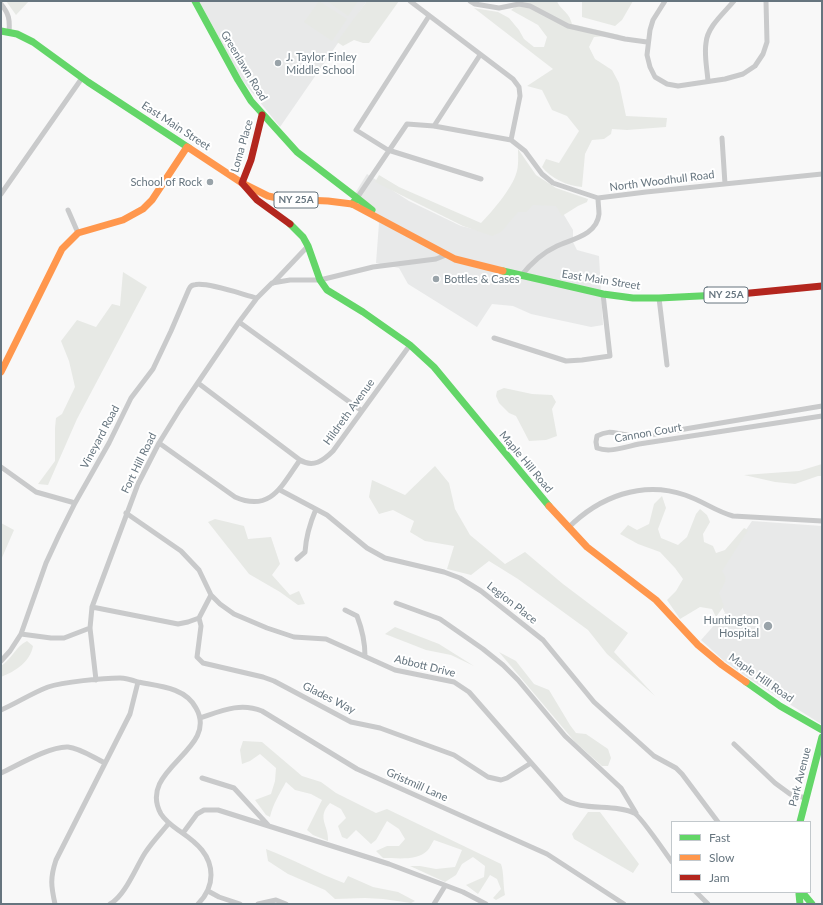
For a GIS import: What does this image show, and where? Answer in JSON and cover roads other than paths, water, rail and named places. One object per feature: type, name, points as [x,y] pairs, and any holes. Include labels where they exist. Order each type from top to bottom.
[{"type":"main road","name":"Greenlawn Road","points":[[195,1],[238,80],[262,115],[297,152],[355,201]]},
{"type":"main road","name":"East Main Street","points":[[1,32],[16,34],[33,42],[82,78],[187,147],[242,183],[268,196],[282,199],[355,201],[388,222],[446,255],[463,262],[603,294],[633,298],[736,294],[822,286]]},
{"type":"main road","name":"Loma Place","points":[[242,183],[251,160],[262,115]]},
{"type":"main road","points":[[1,372],[62,249],[78,233],[123,220],[143,209],[152,200],[187,147]]},
{"type":"main road","name":"Maple Hill Road","points":[[242,183],[257,200],[298,231],[308,246],[320,280],[327,290],[363,312],[410,346],[434,367],[550,508],[587,547],[656,600],[698,645],[722,665],[780,706],[822,730]]},
{"type":"main road","name":"Park Avenue","points":[[800,821],[822,737]]},
{"type":"main road","points":[[800,893],[800,904]]},
{"type":"main road","points":[[800,893],[805,904]]},
{"type":"main road","points":[[800,893],[812,904]]},
{"type":"street","points":[[410,1],[513,79],[519,87],[520,96],[511,140]]},
{"type":"street","points":[[470,1],[476,4],[499,8],[519,4],[530,6],[568,26],[625,39],[647,42]]},
{"type":"street","points":[[665,1],[653,20],[647,42],[647,55],[650,67],[655,77],[667,84],[678,86],[725,79],[743,74],[755,66],[763,54],[767,42],[766,1]]},
{"type":"street","points":[[708,81],[705,51],[706,41],[709,32],[734,1]]},
{"type":"street","points":[[1,4],[8,12],[10,20],[9,32]]},
{"type":"street","points":[[429,16],[356,130],[388,150],[481,179]]},
{"type":"street","points":[[434,126],[480,55]]},
{"type":"street","points":[[1,194],[82,78]]},
{"type":"street","points":[[355,201],[406,124],[434,126],[511,140],[525,151],[542,174],[553,182],[598,198]]},
{"type":"street","points":[[722,138],[726,184]]},
{"type":"street","name":"North Woodhull Road","points":[[521,276],[543,253],[588,233],[596,224],[599,215],[598,198],[822,174]]},
{"type":"street","points":[[68,210],[78,233]]},
{"type":"street","name":"Fort Hill Road","points":[[96,680],[90,628],[92,607],[138,484],[159,443],[239,322],[257,298],[308,246]]},
{"type":"street","points":[[272,283],[290,280],[320,280],[373,268],[436,259],[446,255]]},
{"type":"street","name":"Vineyard Road","points":[[1,660],[10,651],[21,634],[46,563],[75,503],[109,444],[131,398],[153,369],[189,289],[193,285],[199,284],[218,287],[257,298]]},
{"type":"street","points":[[494,338],[566,361],[610,356],[603,294]]},
{"type":"street","points":[[659,298],[666,366]]},
{"type":"street","points":[[239,322],[362,411]]},
{"type":"street","name":"Hildreth Avenue","points":[[300,460],[306,464],[314,464],[327,457],[410,346]]},
{"type":"street","points":[[159,443],[235,497],[248,502],[262,501],[274,495],[280,490],[300,460],[198,383]]},
{"type":"street","name":"Cannon Court","points":[[822,406],[649,435],[628,435],[604,432],[597,436],[596,442],[598,448],[610,450],[822,416]]},
{"type":"street","points":[[759,417],[761,425]]},
{"type":"street","points":[[671,431],[672,439]]},
{"type":"street","points":[[1,467],[36,492],[75,503]]},
{"type":"street","name":"Legion Place","points":[[280,490],[328,515],[367,548],[385,558],[444,572],[460,578],[481,591],[543,640],[594,702],[654,756],[676,768],[694,789],[717,821]]},
{"type":"street","points":[[568,528],[588,510],[603,501],[622,494],[653,490],[670,491],[685,495],[699,500],[720,512],[733,516],[822,521]]},
{"type":"street","points":[[297,559],[305,552],[306,538],[316,509]]},
{"type":"street","name":"Abbott Drive","points":[[126,513],[181,551],[191,560],[199,570],[211,595],[220,604],[234,614],[267,628],[294,637],[326,638],[395,670],[454,682],[469,692],[531,763],[567,801],[576,804],[626,810],[636,813]]},
{"type":"street","name":"Glades Way","points":[[211,595],[200,618],[201,626],[197,657],[203,663],[274,681],[351,722],[380,728],[454,755],[488,776],[501,780],[507,778],[531,763]]},
{"type":"street","points":[[396,603],[440,619],[483,648],[503,665],[518,680],[565,736],[621,788],[636,813],[671,861]]},
{"type":"street","points":[[92,607],[178,624],[200,618]]},
{"type":"street","points":[[345,610],[357,616],[365,644],[365,656]]},
{"type":"street","points":[[21,634],[51,638],[64,638],[90,628]]},
{"type":"street","points":[[1,710],[48,687],[60,684],[121,678],[167,687],[180,692],[190,699],[197,708],[200,718],[197,736],[191,747],[162,778],[158,789],[157,802],[161,813],[169,823],[184,833],[202,849],[208,858],[211,866],[211,878],[208,891],[198,904]]},
{"type":"street","points":[[55,904],[51,887],[52,873],[56,860],[130,714],[138,682]]},
{"type":"street","name":"Gristmill Lane","points":[[200,718],[238,706],[251,707],[262,711],[357,769],[555,858],[624,904]]},
{"type":"street","points":[[734,744],[775,783],[790,794],[806,798]]},
{"type":"street","points":[[1,773],[50,750],[68,747],[86,753],[104,763]]},
{"type":"street","points":[[202,778],[234,788],[269,825]]},
{"type":"street","points":[[184,833],[197,814],[204,810],[218,810],[389,864],[463,892],[486,904]]},
{"type":"street","points":[[110,904],[122,892],[144,854],[169,823]]},
{"type":"street","points":[[434,904],[445,886]]},
{"type":"street","points":[[208,891],[219,897],[240,904]]},
{"type":"street","points":[[697,893],[708,904]]},
{"type":"street","points":[[258,904],[276,900],[286,904]]},
{"type":"place","name":"J. Taylor Finley Middle School","points":[[278,63]]},
{"type":"place","name":"School of Rock","points":[[210,182]]},
{"type":"place","name":"Bottles & Cases","points":[[436,279]]},
{"type":"place","name":"Huntington Hospital","points":[[768,626]]}]
